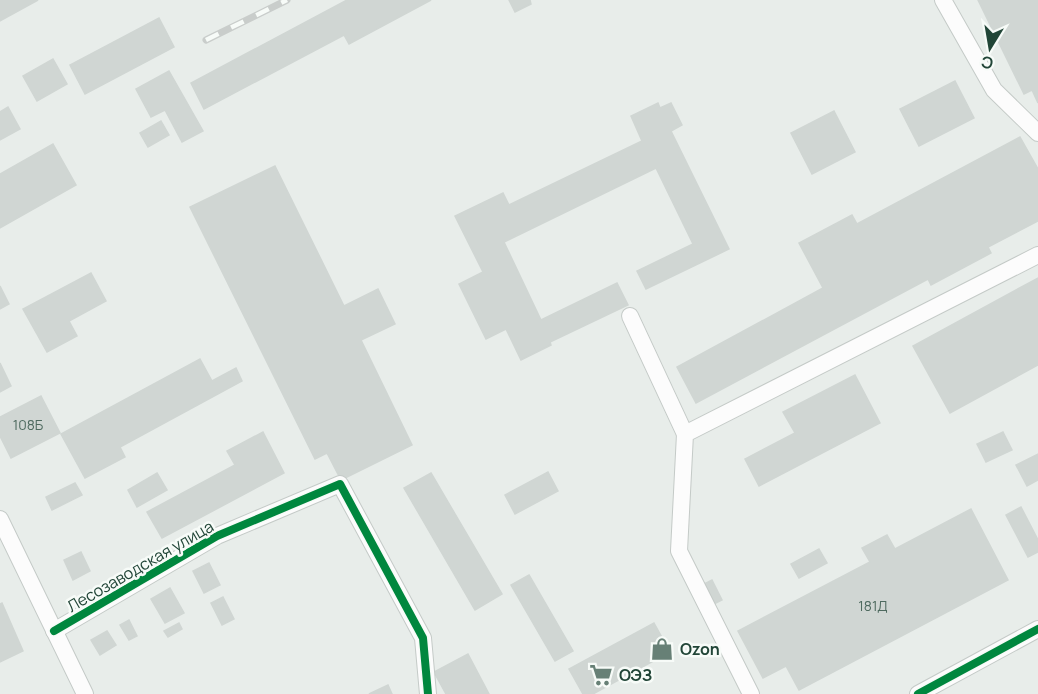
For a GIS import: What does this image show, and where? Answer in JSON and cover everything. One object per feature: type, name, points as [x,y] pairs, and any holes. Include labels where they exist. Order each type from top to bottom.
[{"type":"street","points":[[944,0],[994,90],[1038,133]]},
{"type":"street","points":[[685,434],[1038,255]]},
{"type":"street","points":[[630,316],[685,434],[679,551],[751,694]]},
{"type":"street","name":"Лесозаводская улица","points":[[54,631],[217,536],[340,484],[423,638],[428,694]]},
{"type":"street","name":"Лесозаводская улица","points":[[0,519],[85,694]]},
{"type":"street","points":[[918,694],[1038,628]]},
{"type":"building","points":[[0,0],[38,0],[0,21]]},
{"type":"building","points":[[347,0],[431,0],[349,44],[344,35],[204,109],[191,83]]},
{"type":"building","points":[[509,0],[530,0],[531,4],[515,12]]},
{"type":"building","points":[[978,0],[1038,0],[1038,103],[1032,90],[1024,94]]},
{"type":"building","points":[[159,18],[174,47],[85,94],[70,65]]},
{"type":"building","points":[[53,59],[67,84],[37,101],[23,76]]},
{"type":"building","points":[[169,71],[203,131],[182,142],[165,110],[151,117],[136,89]]},
{"type":"building","points":[[955,81],[974,118],[919,146],[900,109]]},
{"type":"building","points":[[658,103],[660,108],[671,103],[682,125],[671,131],[729,249],[646,289],[637,271],[693,244],[656,168],[504,242],[541,320],[617,283],[628,305],[550,342],[551,345],[521,360],[506,329],[486,339],[459,284],[483,272],[455,216],[503,193],[509,205],[642,141],[631,116]]},
{"type":"building","points":[[8,107],[20,129],[0,140],[0,112]]},
{"type":"building","points":[[834,111],[855,152],[812,174],[791,133]]},
{"type":"building","points":[[161,121],[169,135],[148,147],[140,133]]},
{"type":"building","points":[[1020,137],[1038,169],[1038,221],[988,247],[991,253],[931,285],[928,279],[696,403],[677,367],[823,288],[799,243],[852,215],[857,224]]},
{"type":"building","points":[[53,144],[76,185],[0,228],[0,174]]},
{"type":"building","points":[[275,166],[344,306],[378,289],[395,324],[361,340],[412,445],[341,480],[327,453],[315,459],[190,207]]},
{"type":"building","points":[[91,273],[106,301],[69,321],[77,336],[47,352],[23,309]]},
{"type":"building","points":[[1038,278],[1038,365],[950,413],[913,346]]},
{"type":"building","points":[[0,286],[9,304],[0,309]]},
{"type":"building","points":[[200,359],[212,381],[236,368],[242,381],[120,447],[125,457],[85,478],[61,434]]},
{"type":"building","points":[[0,363],[11,386],[0,392]]},
{"type":"building","points":[[855,375],[880,423],[759,486],[745,459],[795,433],[783,412]]},
{"type":"building","points":[[41,396],[60,433],[11,458],[0,436],[0,417]]},
{"type":"building","points":[[263,432],[284,473],[162,538],[147,512],[235,465],[227,451]]},
{"type":"building","points":[[1003,432],[1012,450],[986,462],[977,444]]},
{"type":"building","points":[[1038,454],[1038,480],[1027,486],[1016,465]]},
{"type":"building","points":[[548,472],[558,491],[515,514],[505,495]]},
{"type":"building","points":[[157,473],[167,490],[137,507],[128,490]]},
{"type":"building","points":[[431,473],[502,594],[475,610],[404,488]]},
{"type":"building","points":[[75,483],[82,495],[52,510],[46,497]]},
{"type":"building","points":[[1021,507],[1038,540],[1038,552],[1028,557],[1006,515]]},
{"type":"building","points":[[971,509],[1008,580],[799,690],[786,666],[763,678],[738,631],[870,562],[862,548],[887,535],[895,549]]},
{"type":"building","points":[[819,549],[827,563],[799,578],[791,564]]},
{"type":"building","points":[[81,552],[90,571],[73,580],[64,560]]},
{"type":"building","points":[[209,563],[220,585],[204,593],[193,571]]},
{"type":"building","points":[[529,575],[573,651],[555,661],[511,585]]},
{"type":"building","points":[[712,580],[722,600],[714,604],[704,584]]},
{"type":"building","points":[[170,588],[184,613],[165,623],[151,599]]},
{"type":"building","points":[[223,597],[234,619],[222,625],[211,603]]},
{"type":"building","points":[[2,603],[23,651],[0,662],[0,604]]},
{"type":"building","points":[[129,620],[137,636],[129,640],[120,625]]},
{"type":"building","points":[[179,623],[182,629],[168,637],[164,631]]},
{"type":"building","points":[[654,623],[670,652],[593,694],[583,694],[569,669]]},
{"type":"building","points":[[107,631],[116,645],[100,655],[91,640]]},
{"type":"building","points":[[468,654],[489,694],[446,694],[434,672]]},
{"type":"building","points":[[388,685],[392,694],[369,694]]},
{"type":"railway","points":[[206,40],[287,0]]},
{"type":"cycle path","points":[[54,631],[217,536],[340,484],[423,638],[428,694]]},
{"type":"cycle path","points":[[918,694],[1038,629]]},
{"type":"place","name":"Ozon","points":[[662,649]]},
{"type":"place","name":"ОЭЗ","points":[[601,675]]}]
